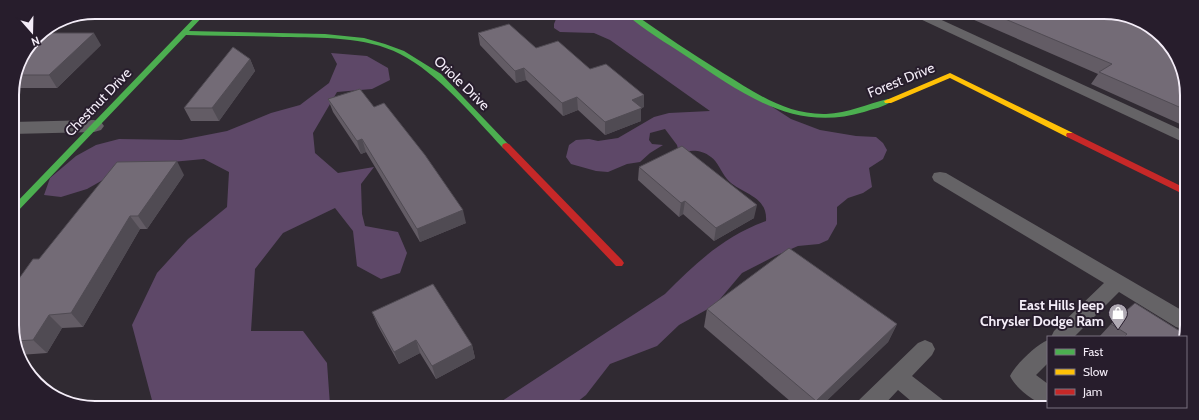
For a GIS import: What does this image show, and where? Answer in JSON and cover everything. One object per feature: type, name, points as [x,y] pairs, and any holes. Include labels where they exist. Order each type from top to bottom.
[{"type":"street","name":"Chestnut Drive","points":[[19,205],[197,19]]},
{"type":"street","name":"Forest Drive","points":[[636,19],[703,64],[766,102],[796,114],[829,117],[847,115],[868,109],[950,75],[1180,190]]},
{"type":"street","name":"Oriole Drive","points":[[184,33],[352,38],[373,42],[408,54],[423,63],[438,76],[619,263]]},
{"type":"street","points":[[19,128],[94,126]]},
{"type":"lane","points":[[928,19],[1180,135]]},
{"type":"lane","points":[[940,177],[1180,319]]},
{"type":"lane","points":[[1061,336],[1117,282]]},
{"type":"lane","points":[[873,401],[925,349]]},
{"type":"lane","points":[[1047,350],[1021,376],[1047,396]]},
{"type":"lane","points":[[898,377],[928,401]]},
{"type":"shaded area","points":[[556,19],[637,19],[791,119],[820,130],[856,136],[876,137],[883,143],[887,150],[883,159],[869,168],[872,187],[863,193],[848,198],[837,207],[837,224],[828,240],[819,244],[798,246],[742,273],[715,305],[679,325],[657,346],[610,364],[586,395],[578,401],[502,401],[665,294],[700,261],[737,234],[766,221],[763,206],[758,200],[732,184],[713,159],[707,154],[699,151],[679,153],[677,145],[665,129],[650,133],[649,140],[652,144],[663,145],[650,153],[640,162],[627,164],[608,172],[596,171],[571,164],[566,157],[569,145],[576,140],[589,139],[598,141],[618,138],[654,117],[669,113],[710,111],[610,40],[594,33],[560,32],[554,28]]},
{"type":"shaded area","points":[[331,53],[367,56],[388,68],[390,80],[372,89],[337,92],[313,133],[315,153],[338,173],[374,167],[361,184],[362,214],[365,226],[398,232],[407,253],[400,273],[381,279],[357,266],[353,231],[335,208],[283,233],[255,269],[251,331],[303,331],[327,363],[330,401],[152,401],[132,325],[157,273],[188,239],[227,207],[229,172],[204,159],[150,164],[110,176],[87,189],[61,197],[44,195],[50,178],[76,156],[96,145],[119,139],[181,140],[227,131],[271,113],[300,105],[329,83],[337,64]]},
{"type":"building","points":[[1005,19],[1104,19],[1123,22],[1142,29],[1158,41],[1170,57],[1179,80],[1180,107],[1099,72],[1112,64]]},
{"type":"building","points":[[509,24],[536,48],[558,41],[590,69],[606,64],[644,95],[632,100],[642,108],[605,122],[577,97],[562,103],[524,68],[515,71],[478,33]]},
{"type":"building","points":[[52,33],[94,33],[49,75],[22,75],[32,53],[52,52]]},
{"type":"building","points":[[233,47],[250,59],[212,108],[184,108]]},
{"type":"building","points":[[360,89],[374,107],[384,103],[425,155],[463,210],[417,229],[362,139],[357,141],[328,99]]},
{"type":"building","points":[[682,146],[757,205],[716,228],[685,201],[681,203],[639,167]]},
{"type":"building","points":[[177,161],[138,216],[130,216],[71,313],[49,315],[33,340],[20,341],[19,279],[33,259],[39,259],[117,162]]},
{"type":"building","points":[[789,248],[897,324],[816,401],[707,309]]},
{"type":"building","points":[[433,284],[472,345],[432,366],[416,340],[394,352],[372,312]]},
{"type":"building","points":[[1135,303],[1179,331],[1179,335],[1125,336],[1127,334],[1111,324]]},
{"type":"traffic: fast","points":[[19,205],[197,19]]},
{"type":"traffic: fast","points":[[636,19],[689,55],[750,93],[781,109],[811,116],[842,115],[857,112],[888,101]]},
{"type":"traffic: fast","points":[[184,33],[325,36],[364,40],[383,45],[402,52],[438,76],[506,146]]},
{"type":"traffic: slow","points":[[888,101],[950,75],[1070,135]]},
{"type":"traffic: jam","points":[[1070,135],[1180,190]]},
{"type":"traffic: jam","points":[[506,146],[619,263]]},
{"type":"place","name":"East Hills Jeep Chrysler Dodge Ram","points":[[1118,330]]}]
